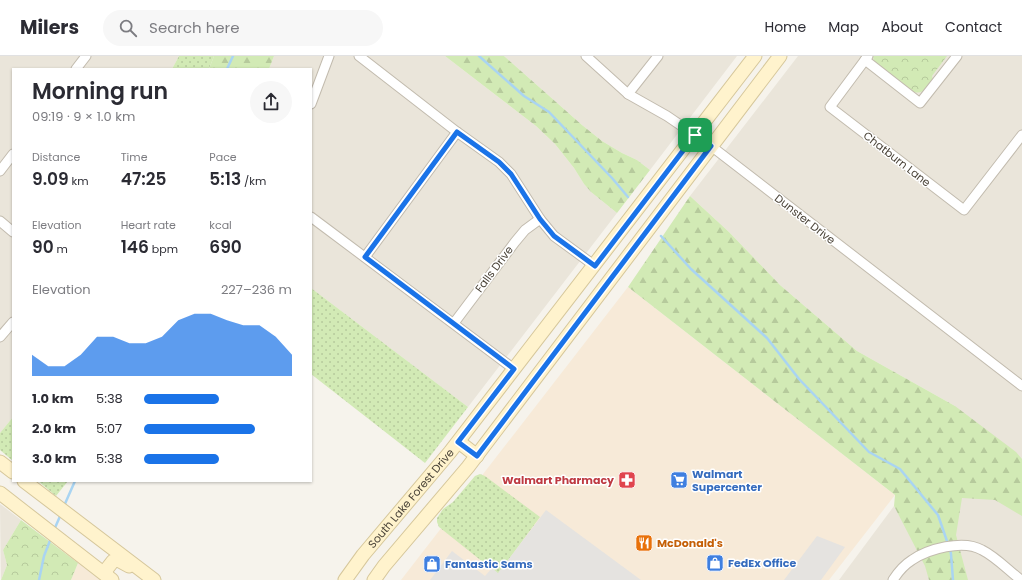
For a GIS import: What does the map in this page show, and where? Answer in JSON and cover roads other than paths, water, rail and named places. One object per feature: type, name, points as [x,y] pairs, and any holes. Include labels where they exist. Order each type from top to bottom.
[{"type":"main road","name":"South Lake Forest Drive","points":[[345,580],[363,555],[422,487],[458,442],[595,266],[755,56]]},
{"type":"main road","name":"South Lake Forest Drive","points":[[374,580],[384,566],[477,456],[780,56]]},
{"type":"main road","points":[[595,266],[611,278]]},
{"type":"main road","points":[[458,442],[477,456]]},
{"type":"main road","points":[[0,462],[12,471]]},
{"type":"main road","points":[[25,482],[154,580]]},
{"type":"main road","points":[[0,493],[110,578]]},
{"type":"main road","points":[[110,578],[106,570],[107,567],[113,561],[118,560],[140,574],[154,580]]},
{"type":"street","points":[[77,68],[86,56]]},
{"type":"street","points":[[312,101],[329,56]]},
{"type":"street","points":[[358,56],[457,132],[499,162],[511,174],[540,219],[554,236],[595,266]]},
{"type":"street","name":"Dunster Drive","points":[[586,56],[628,94],[667,116],[711,146],[1022,386]]},
{"type":"street","points":[[628,94],[658,56]]},
{"type":"street","points":[[867,58],[920,103],[957,56]]},
{"type":"street","name":"Chatburn Lane","points":[[867,58],[830,107],[964,210],[1022,135]]},
{"type":"street","points":[[365,257],[457,132]]},
{"type":"street","points":[[0,171],[12,155]]},
{"type":"street","points":[[312,218],[514,369]]},
{"type":"street","name":"Falls Drive","points":[[454,323],[515,242],[526,230],[540,219]]},
{"type":"street","points":[[0,222],[12,231]]},
{"type":"street","points":[[0,337],[12,323]]},
{"type":"street","points":[[893,580],[912,560],[928,552],[959,544],[981,549],[1020,580]]},
{"type":"waterway","points":[[227,68],[233,56]]},
{"type":"waterway","points":[[479,56],[524,96],[549,112],[612,178],[628,197]]},
{"type":"waterway","points":[[661,236],[691,269],[767,338],[799,379],[869,452],[900,469],[938,515],[948,544]]},
{"type":"waterway","points":[[64,506],[75,482]]},
{"type":"waterway","points":[[54,530],[61,514]]},
{"type":"waterway","points":[[39,580],[44,556],[51,538]]},
{"type":"waterway","points":[[950,549],[953,580]]},
{"type":"place","name":"Walmart Pharmacy","points":[[627,480]]},
{"type":"place","name":"Walmart Supercenter","points":[[679,480]]},
{"type":"place","name":"McDonald's","points":[[644,543]]},
{"type":"place","name":"FedEx Office","points":[[715,563]]},
{"type":"place","name":"Fantastic Sams","points":[[432,564]]}]
